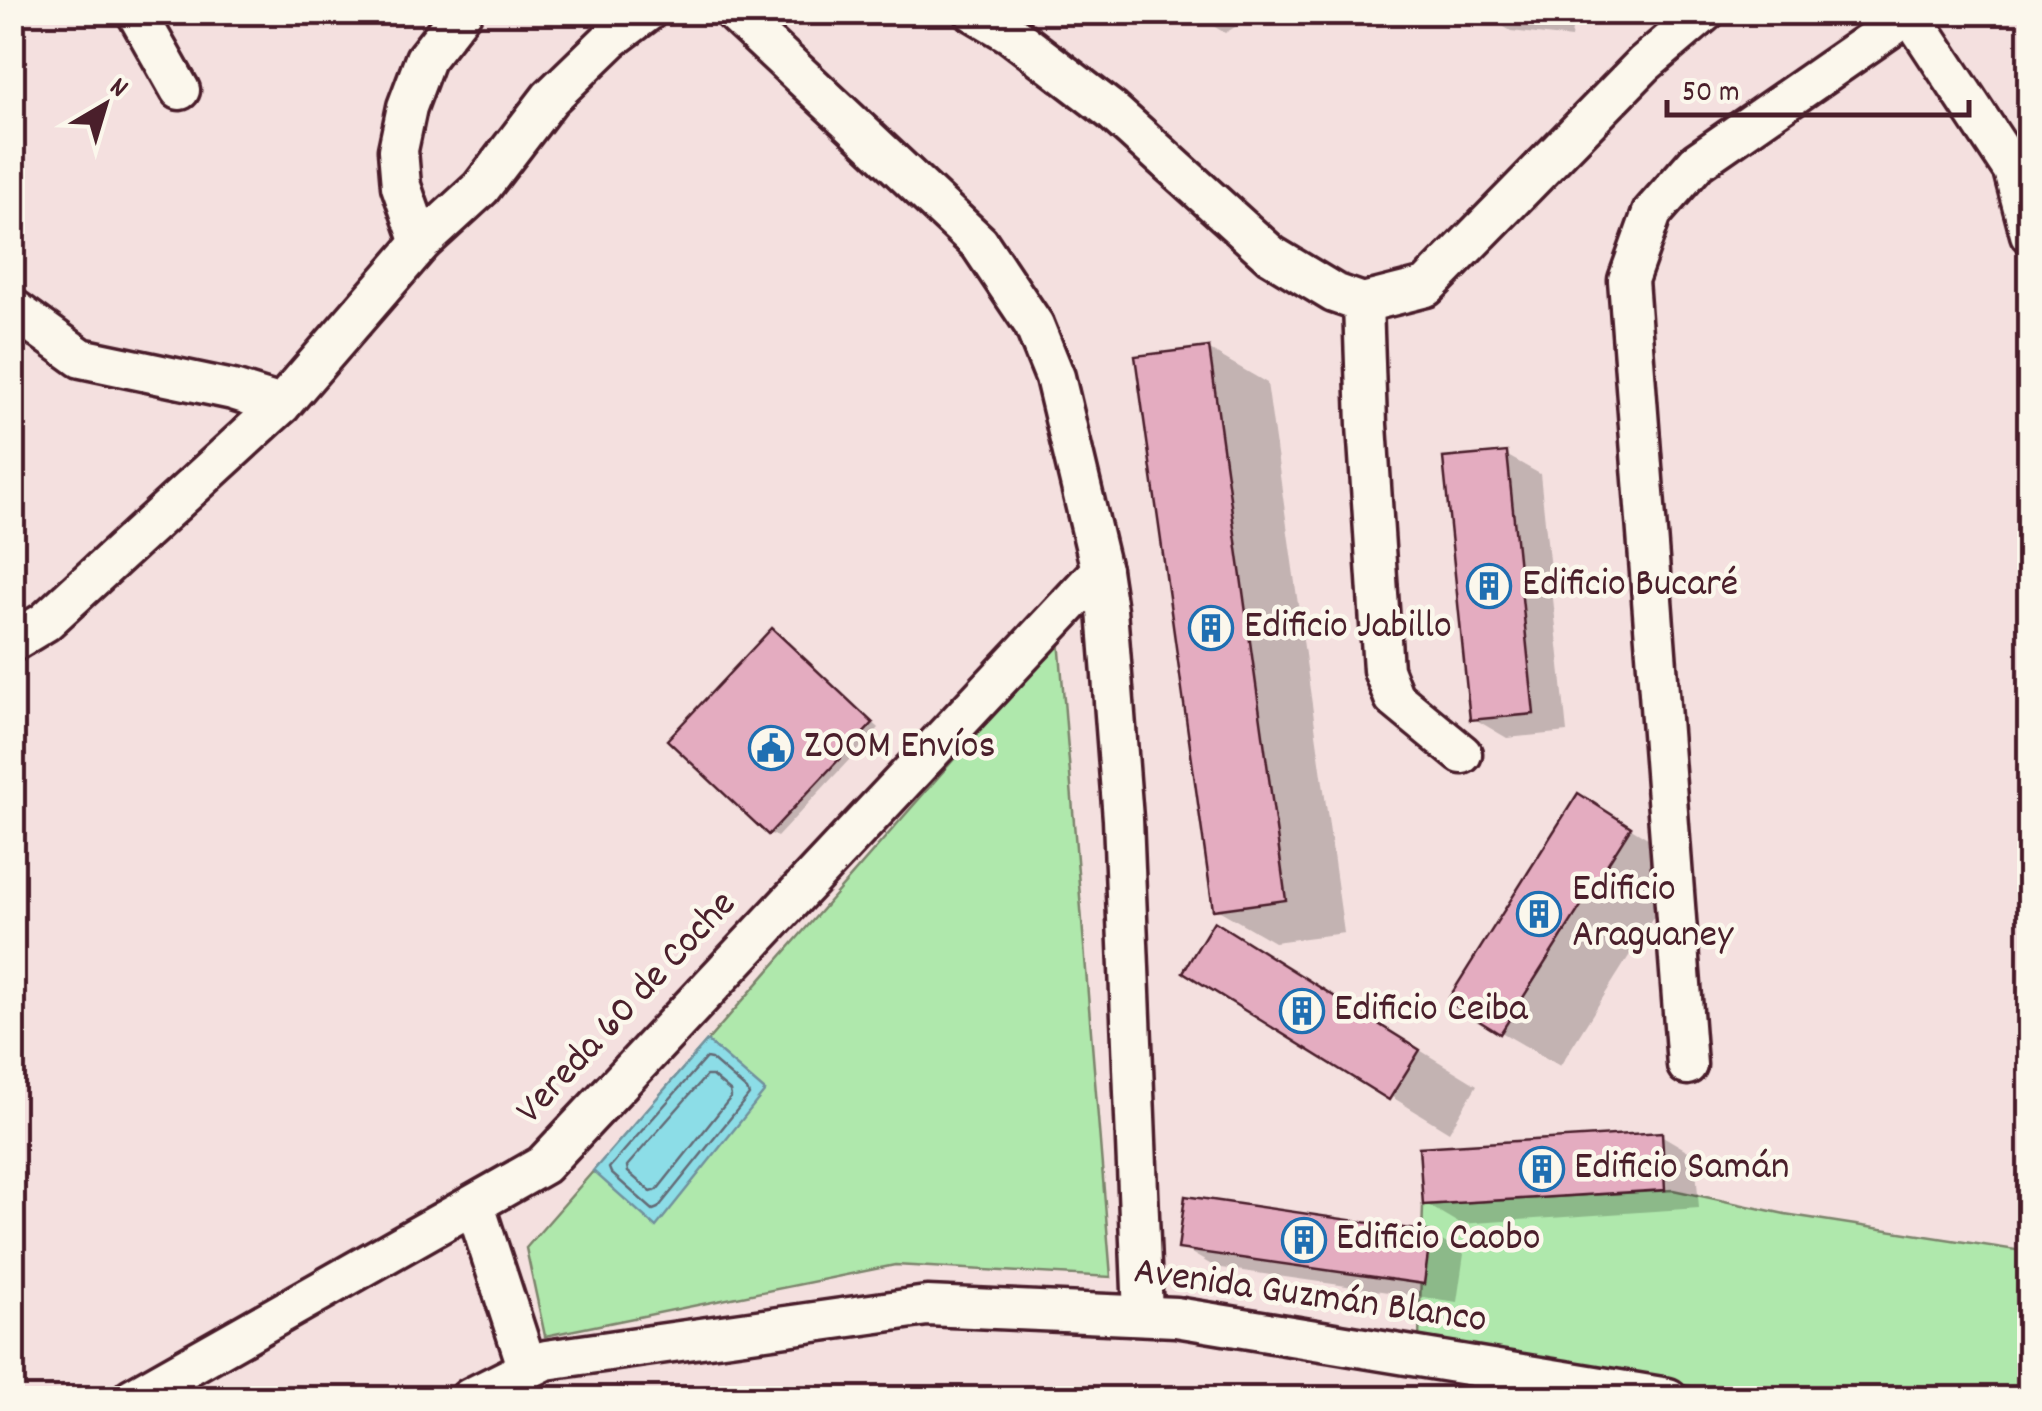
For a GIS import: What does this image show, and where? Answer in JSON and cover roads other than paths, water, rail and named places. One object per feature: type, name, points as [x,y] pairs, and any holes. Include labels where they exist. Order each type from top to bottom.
[{"type":"street","points":[[136,12],[180,90]]},
{"type":"street","points":[[421,244],[400,186],[398,150],[407,107],[424,59],[462,12]]},
{"type":"street","points":[[12,642],[45,622],[281,405],[421,244],[481,188],[550,98],[580,66],[647,12]]},
{"type":"street","points":[[733,12],[979,242],[1034,325],[1055,376],[1101,570],[1122,819],[1144,1316]]},
{"type":"street","points":[[974,12],[1011,34],[1112,111],[1271,255],[1334,293],[1363,303],[1426,287],[1644,64],[1705,12]]},
{"type":"street","points":[[1687,1066],[1628,280],[1652,213],[1697,162],[1909,13],[2013,170],[2030,234]]},
{"type":"street","points":[[1363,303],[1383,670],[1394,698],[1462,754]]},
{"type":"street","points":[[12,308],[81,358],[234,390],[281,405]]},
{"type":"street","name":"Vereda 60 de Coche","points":[[132,1398],[543,1165],[1101,570]]},
{"type":"street","points":[[475,1206],[528,1368]]},
{"type":"street","name":"Avenida Guzmán Blanco","points":[[470,1398],[546,1360],[927,1306],[1176,1317],[1645,1396]]},
{"type":"water","points":[[707,1041],[765,1091],[656,1227],[593,1171]]},
{"type":"place","name":"Edificio Bucaré","points":[[1489,586]]},
{"type":"place","name":"Edificio Jabillo","points":[[1211,628]]},
{"type":"place","name":"ZOOM Envíos","points":[[771,748]]},
{"type":"place","name":"Edificio Araguaney","points":[[1539,914]]},
{"type":"place","name":"Edificio Ceiba","points":[[1302,1011]]},
{"type":"place","name":"Edificio Samán","points":[[1542,1169]]},
{"type":"place","name":"Edificio Caobo","points":[[1304,1240]]}]
